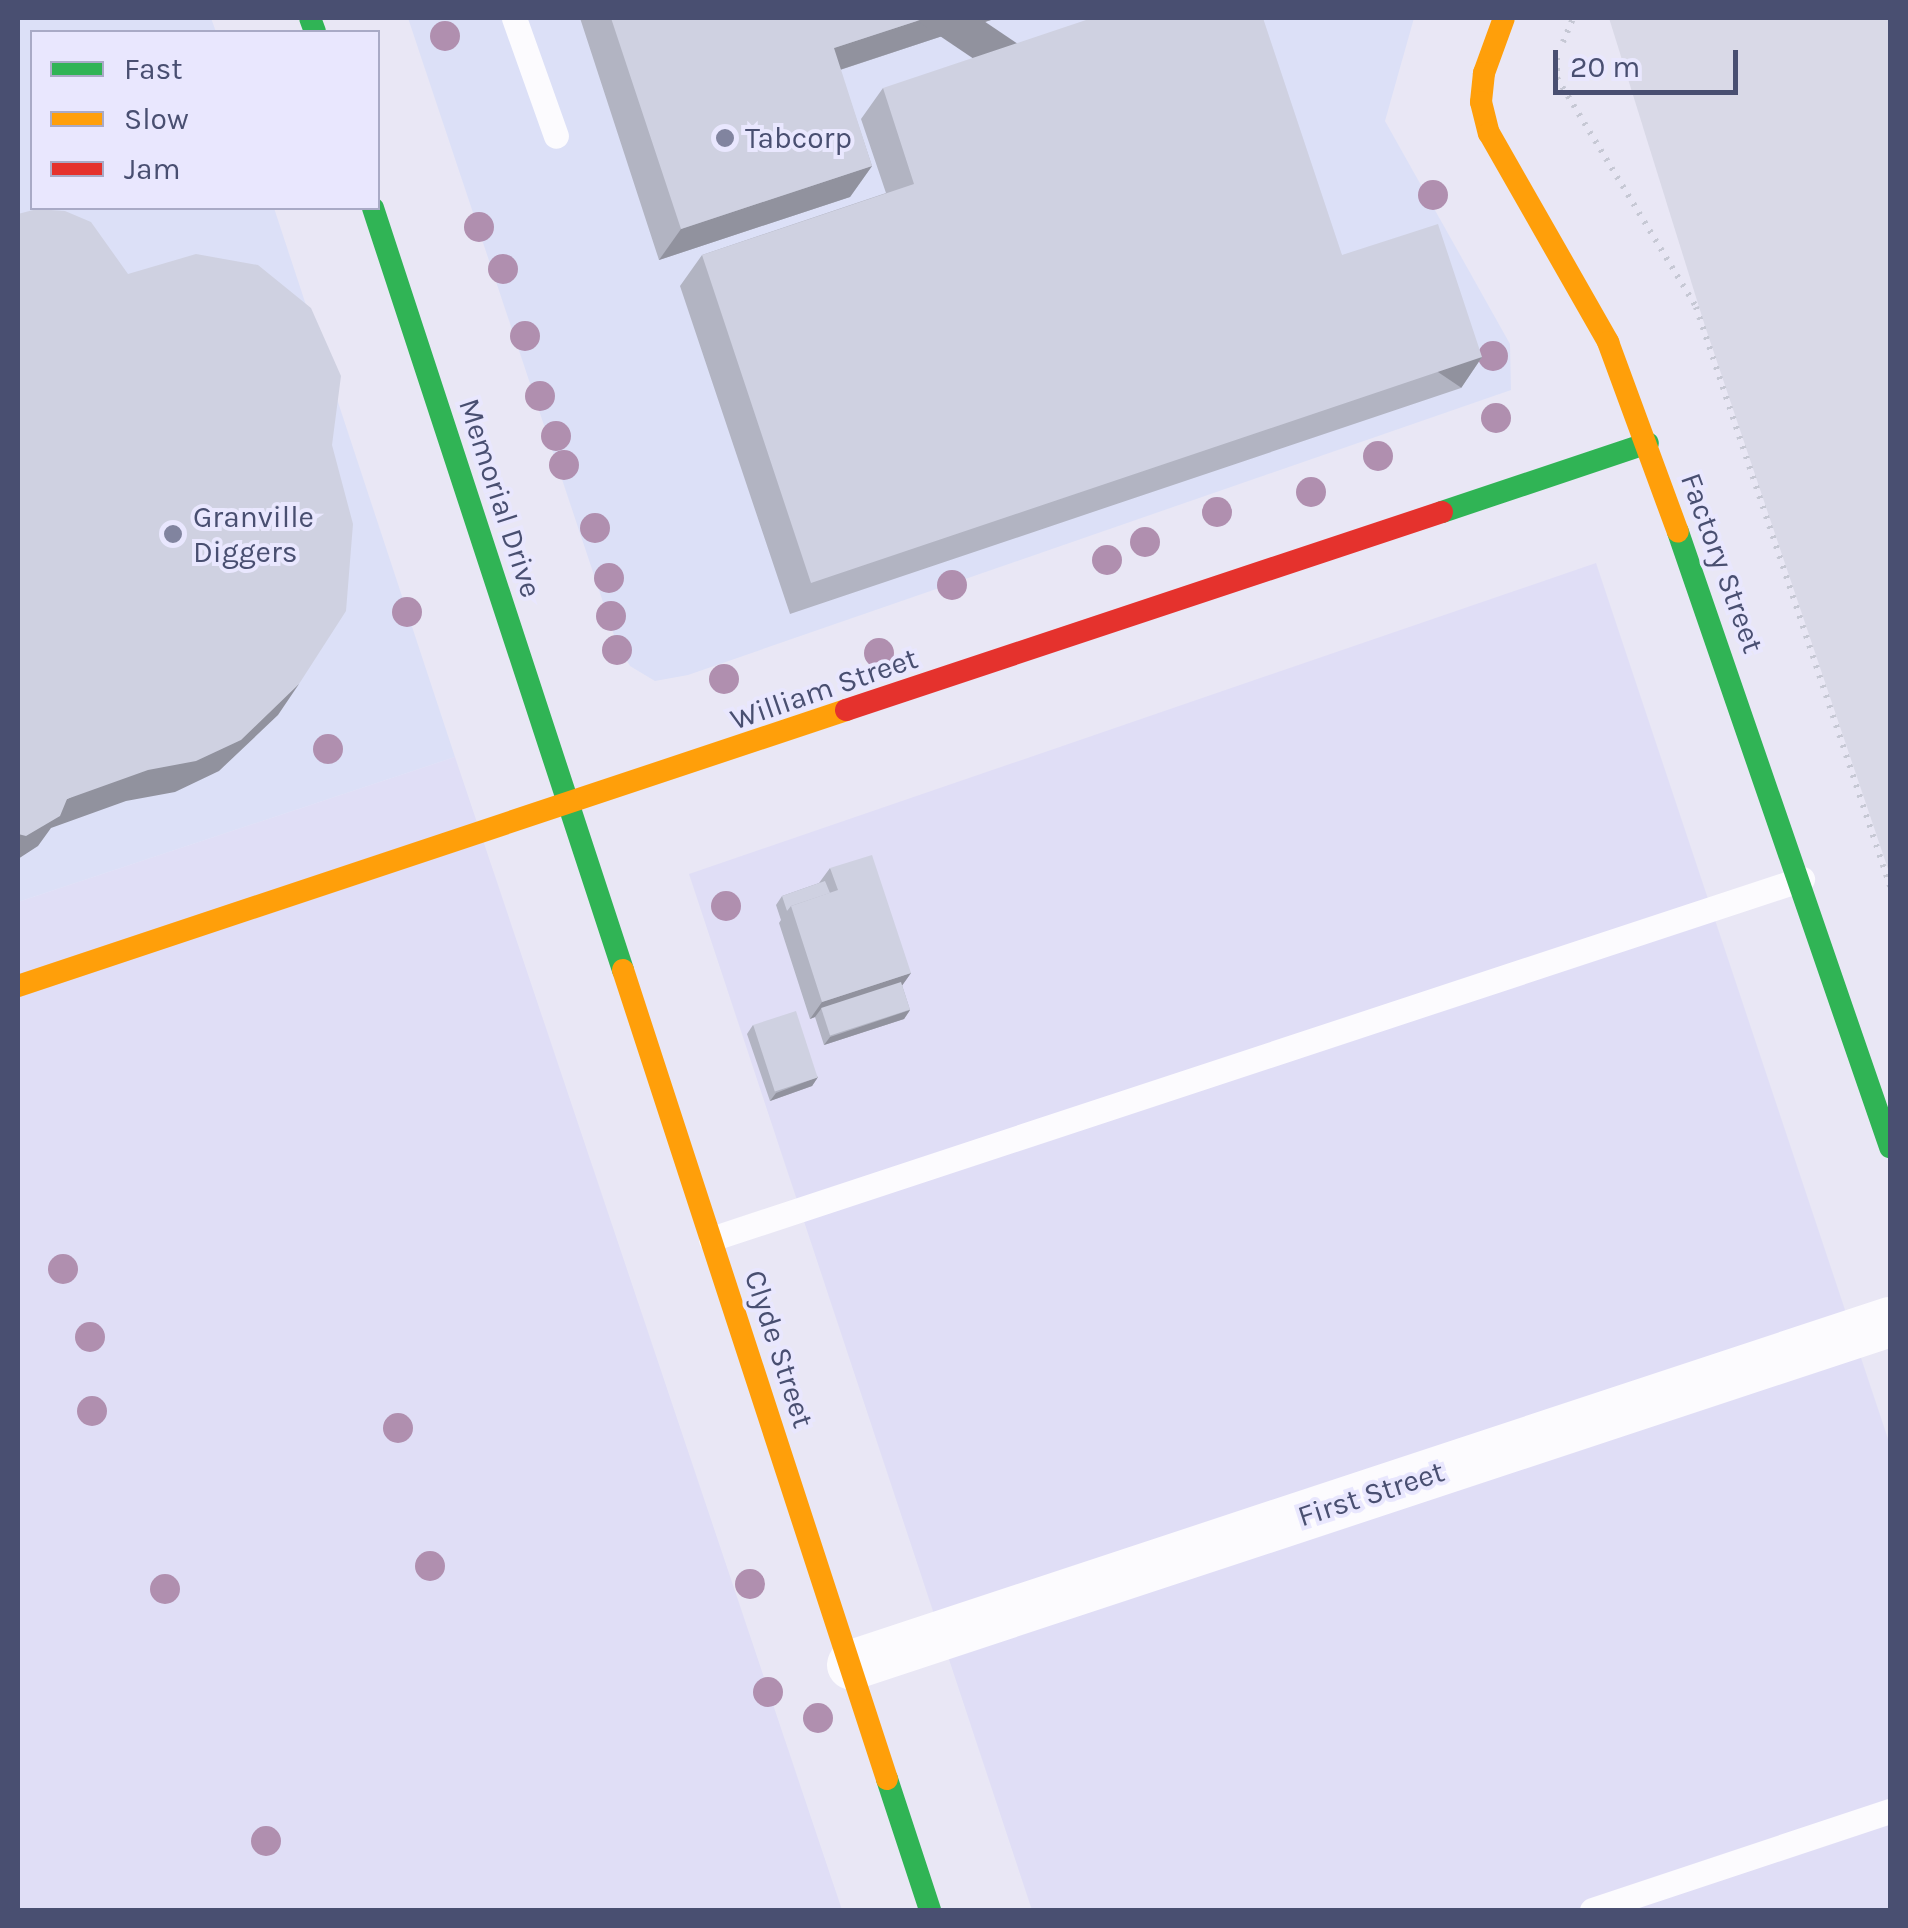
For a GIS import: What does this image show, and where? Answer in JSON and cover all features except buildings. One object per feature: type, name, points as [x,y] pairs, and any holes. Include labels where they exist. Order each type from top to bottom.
[{"type":"street","name":"Factory Street","points":[[1504,18],[1484,73],[1481,102],[1489,133],[1608,342],[1648,444],[1802,880],[1890,1147]]},
{"type":"street","name":"Memorial Drive","points":[[373,210],[571,806]]},
{"type":"street","name":"William Street","points":[[18,986],[571,806],[1648,444]]},
{"type":"street","name":"Clyde Street","points":[[571,806],[930,1910]]},
{"type":"street","name":"First Street","points":[[852,1666],[1890,1322]]},
{"type":"lane","points":[[514,18],[556,136]]},
{"type":"lane","points":[[711,1240],[1802,880]]},
{"type":"lane","points":[[1592,1910],[1890,1810]]},
{"type":"path","points":[[1573,18],[1556,61],[1557,78],[1696,306],[1890,886]]},
{"type":"shaded area","name":"Granville Diggers","points":[[18,18],[211,18],[215,30],[30,30],[30,210],[275,210],[455,757],[18,902]]},
{"type":"shaded area","points":[[408,18],[1414,18],[1385,121],[1510,344],[1511,390],[688,675],[655,681],[630,666],[616,641]]},
{"type":"shaded area","points":[[1609,18],[1890,18],[1890,875],[1705,326]]},
{"type":"shaded area","points":[[1596,563],[1890,1445],[1890,1910],[1032,1910],[689,874]]},
{"type":"shaded area","points":[[455,757],[842,1910],[18,1910],[18,902]]},
{"type":"traffic: fast","points":[[310,18],[314,30]]},
{"type":"traffic: fast","points":[[374,210],[623,970]]},
{"type":"traffic: fast","points":[[1442,512],[1648,443]]},
{"type":"traffic: fast","points":[[1678,532],[1890,1147]]},
{"type":"traffic: fast","points":[[887,1779],[930,1910]]},
{"type":"traffic: slow","points":[[1504,18],[1484,73],[1481,102],[1489,133],[1608,342],[1678,532]]},
{"type":"traffic: slow","points":[[18,986],[846,710]]},
{"type":"traffic: slow","points":[[623,970],[887,1779]]},
{"type":"traffic: jam","points":[[846,710],[1442,512]]},
{"type":"place","name":"Tabcorp","points":[[725,138]]},
{"type":"place","name":"Granville Diggers","points":[[173,534]]}]
